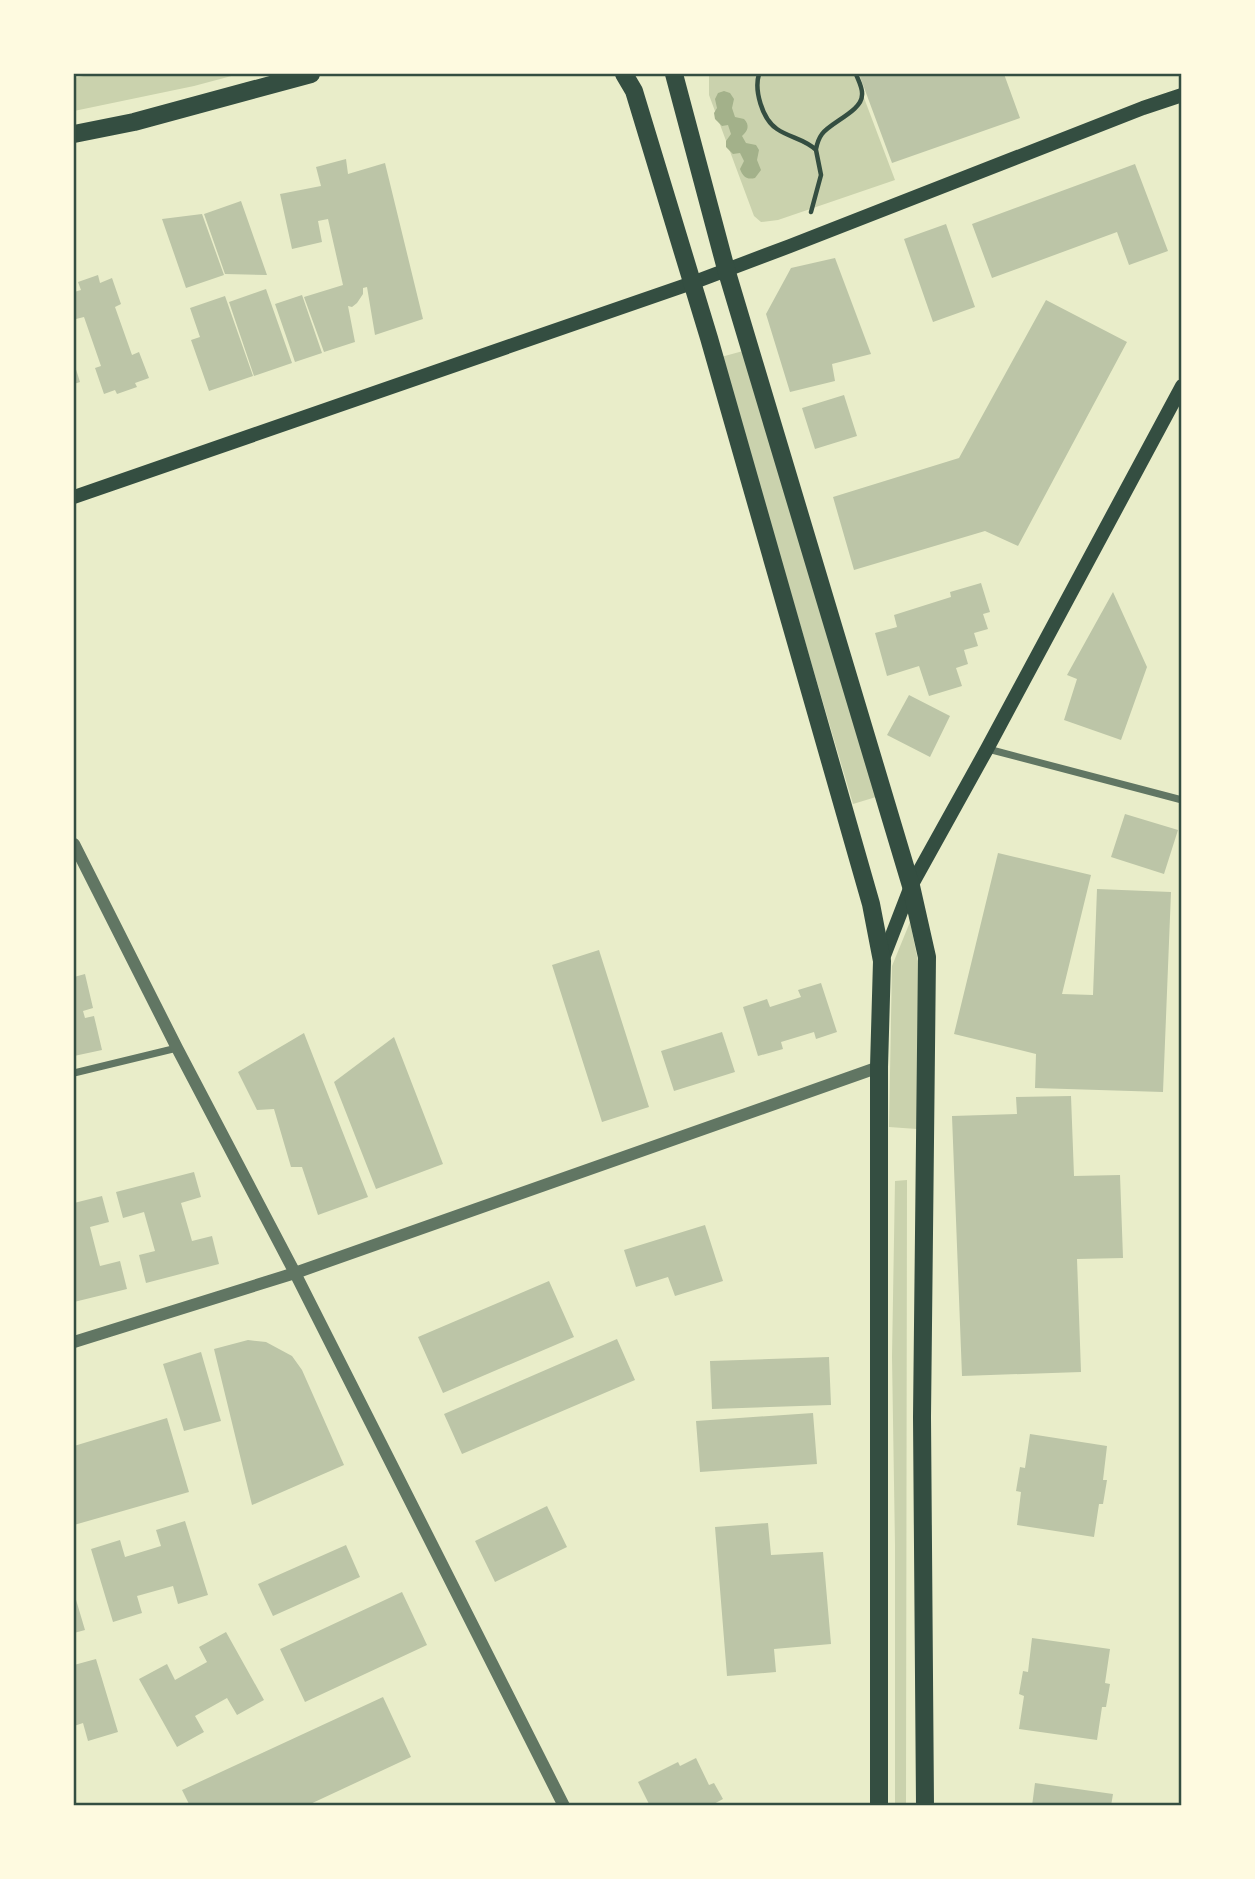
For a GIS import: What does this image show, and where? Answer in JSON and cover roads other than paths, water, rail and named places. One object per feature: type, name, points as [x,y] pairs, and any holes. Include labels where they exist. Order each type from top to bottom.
[{"type":"main road","points":[[74,134],[134,122],[311,74]]},
{"type":"main road","points":[[624,74],[635,91],[692,283],[867,891],[882,961],[879,1067],[879,1805]]},
{"type":"main road","points":[[674,74],[726,270],[911,886],[927,957],[922,1416],[925,1805]]},
{"type":"main road","points":[[74,497],[692,283],[1181,95]]},
{"type":"main road","points":[[882,961],[911,886],[1181,386]]},
{"type":"street","points":[[987,749],[1181,800]]},
{"type":"street","points":[[74,844],[78,864],[295,1273],[564,1805]]},
{"type":"street","points":[[74,1073],[177,1048]]},
{"type":"street","points":[[74,1342],[295,1273],[879,1067]]}]
